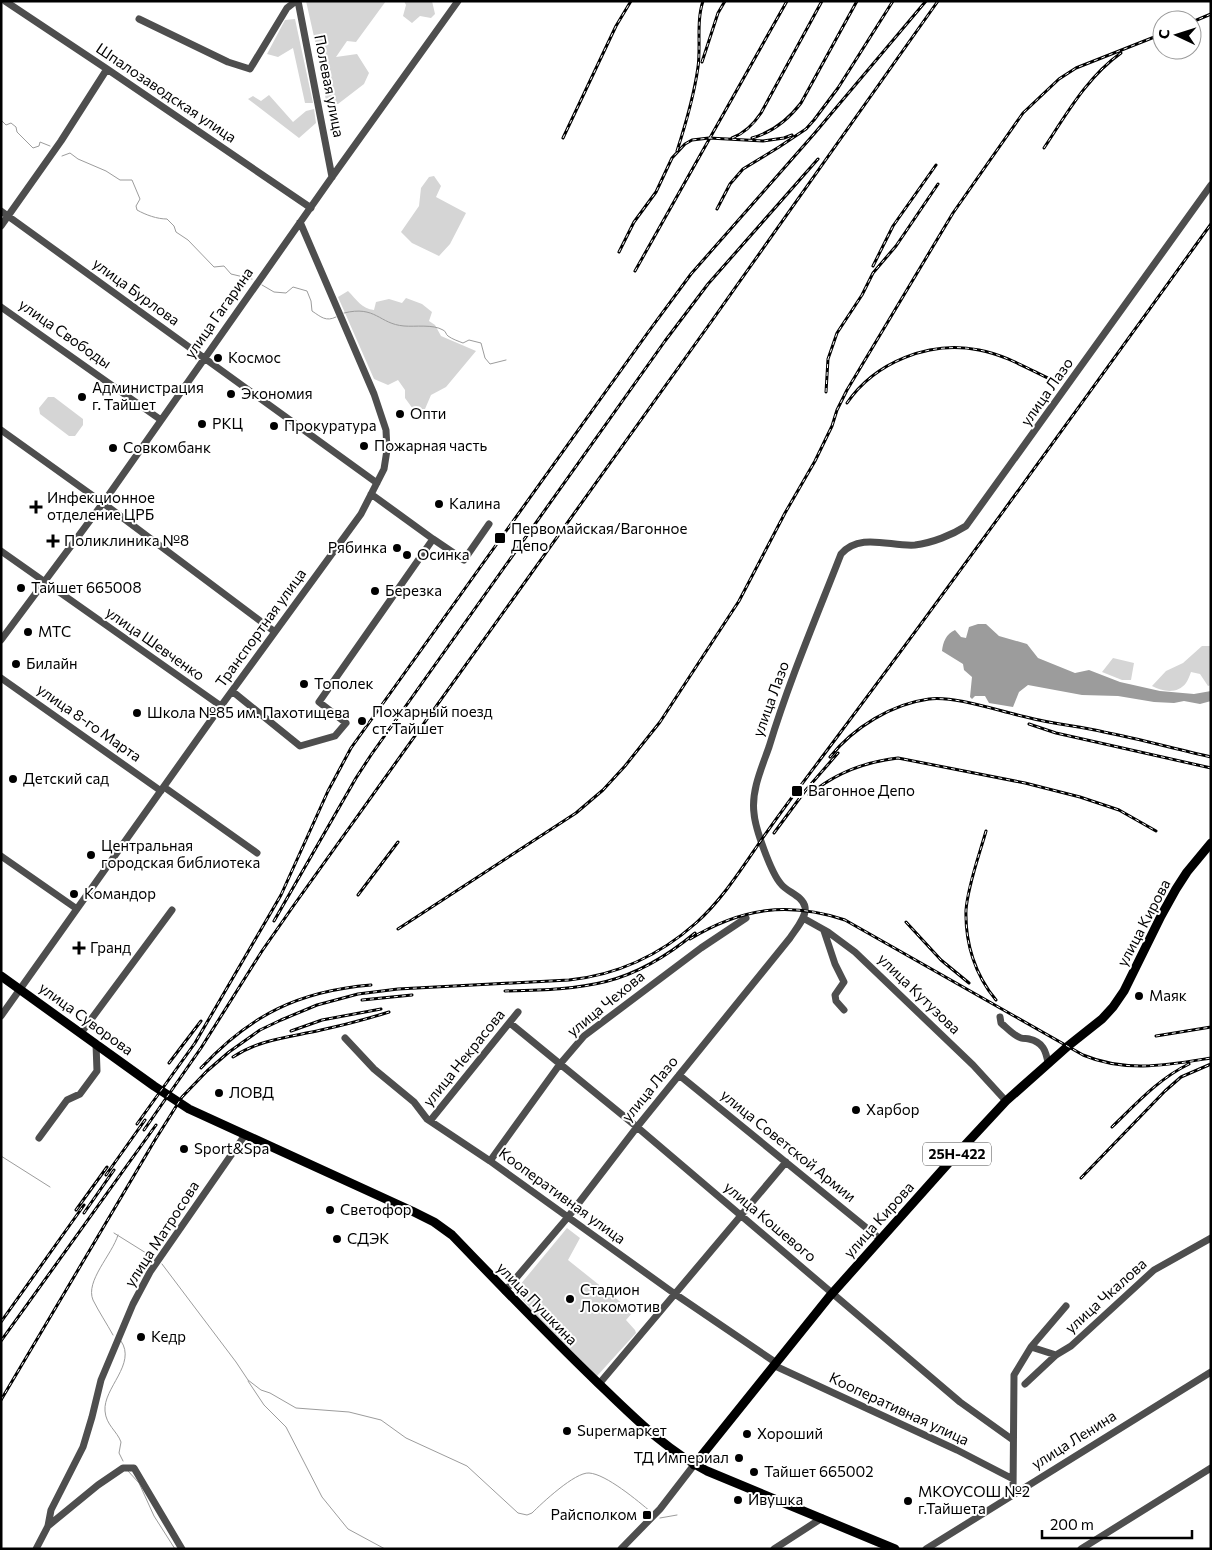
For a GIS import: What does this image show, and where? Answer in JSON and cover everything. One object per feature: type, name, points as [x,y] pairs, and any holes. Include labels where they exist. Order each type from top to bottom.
[{"type":"main road","name":"улица Кирова","points":[[694,1465],[833,1293],[1006,1101],[1048,1063],[1102,1019],[1113,1007],[1124,991],[1160,916],[1176,889],[1187,872],[1211,843]]},
{"type":"main road","name":"улица Суворова","points":[[1,976],[154,1086]]},
{"type":"main road","name":"улица Пушкина","points":[[154,1086],[189,1109],[434,1222],[452,1235],[505,1291],[599,1384],[644,1426],[676,1453],[694,1465],[895,1549]]},
{"type":"street","name":"Шпалозаводская улица","points":[[5,1],[311,208]]},
{"type":"street","points":[[139,19],[228,62],[250,69],[287,8],[297,1]]},
{"type":"street","name":"Полевая улица","points":[[297,1],[332,177]]},
{"type":"street","name":"улица Гагарина","points":[[1,640],[103,503],[458,1]]},
{"type":"street","points":[[1,226],[61,141],[107,69]]},
{"type":"street","name":"улица Лазо","points":[[505,1291],[568,1216],[637,1127],[790,938],[802,918],[805,910],[802,900],[781,885],[769,864],[756,826],[754,803],[758,778],[776,722],[841,554],[846,548],[860,542],[907,545],[923,544],[966,526],[1211,185]]},
{"type":"street","name":"улица Бурлова","points":[[1,211],[377,483]]},
{"type":"street","name":"Транспортная улица","points":[[1,1016],[221,706],[361,514],[384,469],[387,450],[386,430],[374,394],[300,222]]},
{"type":"street","name":"улица Свободы","points":[[1,307],[161,420]]},
{"type":"street","points":[[1,430],[103,503],[275,632]]},
{"type":"street","points":[[371,494],[464,560],[489,524]]},
{"type":"street","points":[[232,691],[300,746],[335,736],[346,723],[319,702],[433,539]]},
{"type":"street","name":"улица Шевченко","points":[[1,551],[221,706]]},
{"type":"street","name":"улица 8-го Марта","points":[[1,678],[257,853]]},
{"type":"street","points":[[1,856],[77,909]]},
{"type":"street","points":[[82,1033],[172,910]]},
{"type":"street","name":"улица Чехова","points":[[490,1161],[560,1064],[584,1036],[701,948],[746,918]]},
{"type":"street","name":"улица Кутузова","points":[[802,918],[824,930],[854,952],[973,1065],[1006,1101]]},
{"type":"street","points":[[824,930],[835,964],[844,982],[835,995],[836,1001],[844,1010]]},
{"type":"street","name":"улица Некрасова","points":[[430,1121],[518,1012]]},
{"type":"street","points":[[1000,1017],[1001,1023],[1011,1032],[1021,1038],[1040,1043],[1045,1050],[1048,1063]]},
{"type":"street","name":"улица Кошевого","points":[[510,1023],[637,1127],[960,1402],[1013,1440]]},
{"type":"street","name":"Кооперативная улица","points":[[345,1038],[374,1069],[414,1102],[430,1121],[568,1216],[774,1364],[957,1450],[1013,1479]]},
{"type":"street","points":[[39,1138],[67,1100],[80,1094],[97,1071],[96,1044]]},
{"type":"street","name":"улица Советской Армии","points":[[679,1075],[880,1239]]},
{"type":"street","name":"улица Матросова","points":[[36,1549],[48,1526],[51,1510],[83,1448],[101,1380],[133,1304],[150,1272],[245,1135]]},
{"type":"street","points":[[599,1384],[786,1162]]},
{"type":"street","name":"улица Чкалова","points":[[1025,1384],[1056,1355],[1071,1346],[1154,1270],[1211,1238]]},
{"type":"street","points":[[1013,1494],[1014,1375],[1032,1347],[1066,1306]]},
{"type":"street","points":[[1032,1347],[1056,1355]]},
{"type":"street","name":"улица Ленина","points":[[926,1549],[1211,1372]]},
{"type":"street","name":"улица Кирова","points":[[623,1548],[660,1509],[694,1465]]},
{"type":"street","points":[[48,1526],[98,1485],[123,1468],[134,1468],[182,1549]]},
{"type":"street","points":[[1081,1549],[1210,1470]]},
{"type":"street","points":[[774,1549],[822,1518]]},
{"type":"shaded area","points":[[306,1],[386,1],[356,42],[347,41],[336,57],[357,54],[369,73],[364,84],[338,104],[326,101]]},
{"type":"shaded area","points":[[404,1],[432,1],[435,14],[431,18],[420,16],[412,23],[403,16],[406,5]]},
{"type":"shaded area","points":[[295,19],[313,103],[305,103],[293,48],[278,57],[267,54],[285,20]]},
{"type":"shaded area","points":[[269,95],[293,122],[306,111],[314,109],[316,123],[299,138],[248,99],[253,96],[261,101]]},
{"type":"shaded area","points":[[434,176],[441,186],[436,197],[466,213],[450,244],[439,256],[412,243],[401,232],[419,206],[421,188],[429,177]]},
{"type":"shaded area","points":[[348,291],[363,306],[374,310],[376,302],[389,299],[402,303],[406,298],[422,304],[432,312],[429,321],[435,325],[441,336],[476,351],[446,387],[431,395],[425,409],[413,409],[405,398],[405,390],[398,380],[388,385],[374,379],[338,297]]},
{"type":"shaded area","points":[[48,397],[54,397],[83,419],[83,425],[75,436],[69,436],[40,414],[39,408]]},
{"type":"shaded area","points":[[986,624],[999,636],[1027,644],[1038,658],[1075,673],[1089,670],[1120,682],[1160,691],[1194,694],[1211,691],[1211,701],[1200,704],[1184,701],[1174,703],[1154,702],[1118,696],[1082,695],[1028,685],[1019,692],[1013,707],[989,703],[985,696],[975,696],[972,699],[970,697],[972,677],[964,670],[963,664],[942,651],[945,639],[949,634],[955,630],[961,637],[966,638],[969,627]]},
{"type":"shaded area","points":[[1202,646],[1211,646],[1211,685],[1208,686],[1200,674],[1191,672],[1186,683],[1179,689],[1165,691],[1152,686],[1166,671],[1183,663]]},
{"type":"shaded area","points":[[1113,658],[1134,663],[1131,680],[1122,680],[1102,672]]},
{"type":"shaded area","name":"Стадион Локомотив","points":[[567,1228],[580,1238],[568,1260],[633,1312],[626,1320],[636,1333],[597,1376],[528,1308],[515,1291]]},
{"type":"waterway","points":[[1,120],[6,125],[11,123],[16,127],[17,132],[33,148],[39,146],[40,142],[50,146]]},
{"type":"waterway","points":[[62,156],[70,153],[120,180],[132,180],[140,199],[136,206],[137,210],[144,214],[167,219],[174,226],[176,232],[188,240],[214,267],[224,266],[231,274],[252,279]]},
{"type":"waterway","points":[[262,285],[274,292],[286,293],[293,287],[307,291],[312,311],[326,319],[336,317]]},
{"type":"waterway","points":[[344,313],[363,311],[396,325],[439,328],[450,337],[463,343],[469,340],[481,343],[485,358],[490,364],[506,360]]},
{"type":"waterway","points":[[1,1156],[50,1187]]},
{"type":"waterway","points":[[114,1233],[154,1258]]},
{"type":"waterway","points":[[113,1335],[93,1300],[92,1293],[96,1276],[118,1235]]},
{"type":"waterway","points":[[162,1264],[248,1380],[261,1390],[296,1408],[349,1412],[381,1420],[406,1438],[467,1466],[518,1513],[527,1515],[532,1513],[567,1483],[576,1477],[589,1473],[613,1483],[651,1512]]},
{"type":"waterway","points":[[121,1341],[125,1350],[125,1358],[109,1394],[105,1411],[109,1424],[121,1442],[119,1453],[123,1461]]},
{"type":"waterway","points":[[248,1381],[264,1405],[286,1427],[322,1497],[348,1529],[385,1549]]},
{"type":"waterway","points":[[128,1471],[139,1483],[154,1516],[175,1549]]},
{"type":"waterway","points":[[660,1518],[677,1515]]},
{"type":"railway","points":[[563,138],[616,26],[631,1]]},
{"type":"railway","points":[[677,151],[696,78],[699,59],[700,17],[703,1]]},
{"type":"railway","points":[[702,62],[718,13],[725,1]]},
{"type":"railway","points":[[635,271],[787,1]]},
{"type":"railway","points":[[732,138],[748,128],[761,113],[822,1]]},
{"type":"railway","points":[[752,138],[780,125],[801,103],[857,1]]},
{"type":"railway","points":[[717,209],[730,184],[743,169],[806,129],[814,120],[838,88],[893,1]]},
{"type":"railway","points":[[137,1124],[195,1043],[281,895],[328,791],[351,748],[691,274],[814,134],[926,1]]},
{"type":"railway","points":[[144,1130],[201,1048],[262,951],[294,905],[938,1]]},
{"type":"railway","points":[[1202,18],[1211,14]]},
{"type":"railway","points":[[398,929],[576,813],[603,790],[625,766],[660,722],[739,601],[785,513],[815,461],[847,390],[953,213],[1023,113],[1059,79],[1076,68],[1152,38]]},
{"type":"railway","points":[[1044,148],[1087,85],[1121,53]]},
{"type":"railway","points":[[619,252],[634,222],[656,192],[672,158],[685,144],[692,140],[709,138],[763,141],[792,135]]},
{"type":"railway","points":[[274,921],[371,755],[665,341],[708,284],[818,159]]},
{"type":"railway","points":[[873,266],[893,226],[936,165]]},
{"type":"railway","points":[[826,392],[828,359],[837,333],[862,295],[873,273],[896,246],[938,184]]},
{"type":"railway","points":[[1,1400],[182,1097],[229,1052],[260,1030],[317,1005],[358,994],[398,989],[569,980],[604,973],[637,962],[653,954],[696,923],[731,883],[1211,224]]},
{"type":"railway","points":[[847,403],[873,376],[888,366],[905,357],[942,348],[960,348],[989,352],[1054,381]]},
{"type":"railway","points":[[830,757],[850,736],[875,719],[901,706],[929,699],[965,702],[1211,757]]},
{"type":"railway","points":[[1029,724],[1056,733],[1211,768]]},
{"type":"railway","points":[[805,791],[838,753]]},
{"type":"railway","points":[[809,795],[819,787],[850,770],[873,762],[898,758],[1025,783],[1080,797],[1119,810],[1156,831]]},
{"type":"railway","points":[[774,833],[805,791]]},
{"type":"railway","points":[[986,831],[969,891],[966,922],[967,934],[977,969],[996,1000]]},
{"type":"railway","points":[[358,895],[398,842]]},
{"type":"railway","points":[[690,939],[728,920],[746,914],[784,909],[824,914],[845,920],[1083,1055],[1099,1061],[1131,1066],[1147,1066],[1211,1058]]},
{"type":"railway","points":[[906,922],[941,960],[969,983]]},
{"type":"railway","points":[[505,991],[560,989],[606,982],[628,975],[649,965],[695,933]]},
{"type":"railway","points":[[201,1068],[219,1049],[238,1034],[257,1020],[277,1009],[321,993],[371,985]]},
{"type":"railway","points":[[362,1000],[412,995]]},
{"type":"railway","points":[[291,1031],[322,1020],[381,1009]]},
{"type":"railway","points":[[233,1057],[265,1042],[338,1026],[389,1012]]},
{"type":"railway","points":[[169,1063],[201,1021]]},
{"type":"railway","points":[[1156,1036],[1211,1027]]},
{"type":"railway","points":[[1112,1127],[1157,1084],[1189,1064]]},
{"type":"railway","points":[[1081,1178],[1165,1091],[1181,1077],[1211,1064]]},
{"type":"railway","points":[[106,1175],[145,1120]]},
{"type":"railway","points":[[1,1341],[156,1125]]},
{"type":"railway","points":[[76,1210],[107,1167]]},
{"type":"railway","points":[[84,1213],[114,1170]]},
{"type":"railway","points":[[1,1322],[84,1205]]},
{"type":"place","name":"Космос","points":[[218,358]]},
{"type":"place","name":"Экономия","points":[[231,394]]},
{"type":"place","name":"Администрация г. Тайшет","points":[[82,397]]},
{"type":"place","name":"Опти","points":[[400,414]]},
{"type":"place","name":"РКЦ","points":[[202,424]]},
{"type":"place","name":"Прокуратура","points":[[274,426]]},
{"type":"place","name":"Пожарная часть","points":[[364,446]]},
{"type":"place","name":"Совкомбанк","points":[[113,448]]},
{"type":"place","name":"Калина","points":[[439,504]]},
{"type":"place","name":"Инфекционное отделение ЦРБ","points":[[36,507]]},
{"type":"place","name":"Первомайская/Вагонное Депо","points":[[500,538]]},
{"type":"place","name":"Поликлиника №8","points":[[53,541]]},
{"type":"place","name":"Рябинка","points":[[397,548]]},
{"type":"place","name":"Осинка","points":[[407,555]]},
{"type":"place","name":"Тайшет 665008","points":[[21,588]]},
{"type":"place","name":"Березка","points":[[375,591]]},
{"type":"place","name":"МТС","points":[[28,632]]},
{"type":"place","name":"Билайн","points":[[16,664]]},
{"type":"place","name":"Тополек","points":[[304,684]]},
{"type":"place","name":"Школа №85 им. Пахотищева","points":[[137,713]]},
{"type":"place","name":"Пожарный поезд ст. Тайшет","points":[[362,721]]},
{"type":"place","name":"Детский сад","points":[[13,779]]},
{"type":"place","name":"Вагонное Депо","points":[[797,791]]},
{"type":"place","name":"Центральная городская библиотека","points":[[91,855]]},
{"type":"place","name":"Командор","points":[[74,894]]},
{"type":"place","name":"Гранд","points":[[79,948]]},
{"type":"place","name":"Маяк","points":[[1139,996]]},
{"type":"place","name":"ЛОВД","points":[[219,1093]]},
{"type":"place","name":"Харбор","points":[[856,1110]]},
{"type":"place","name":"Sport&Spa","points":[[184,1149]]},
{"type":"place","name":"Светофор","points":[[330,1210]]},
{"type":"place","name":"СДЭК","points":[[337,1239]]},
{"type":"place","name":"Стадион Локомотив","points":[[570,1299]]},
{"type":"place","name":"Кедр","points":[[141,1337]]},
{"type":"place","name":"Superмаркет","points":[[567,1431]]},
{"type":"place","name":"Хороший","points":[[747,1434]]},
{"type":"place","name":"ТД Империал","points":[[739,1458]]},
{"type":"place","name":"Тайшет 665002","points":[[754,1472]]},
{"type":"place","name":"Ивушка","points":[[738,1500]]},
{"type":"place","name":"МКОУСОШ №2 г.Тайшета","points":[[908,1501]]},
{"type":"place","name":"Райсполком","points":[[647,1515]]}]
